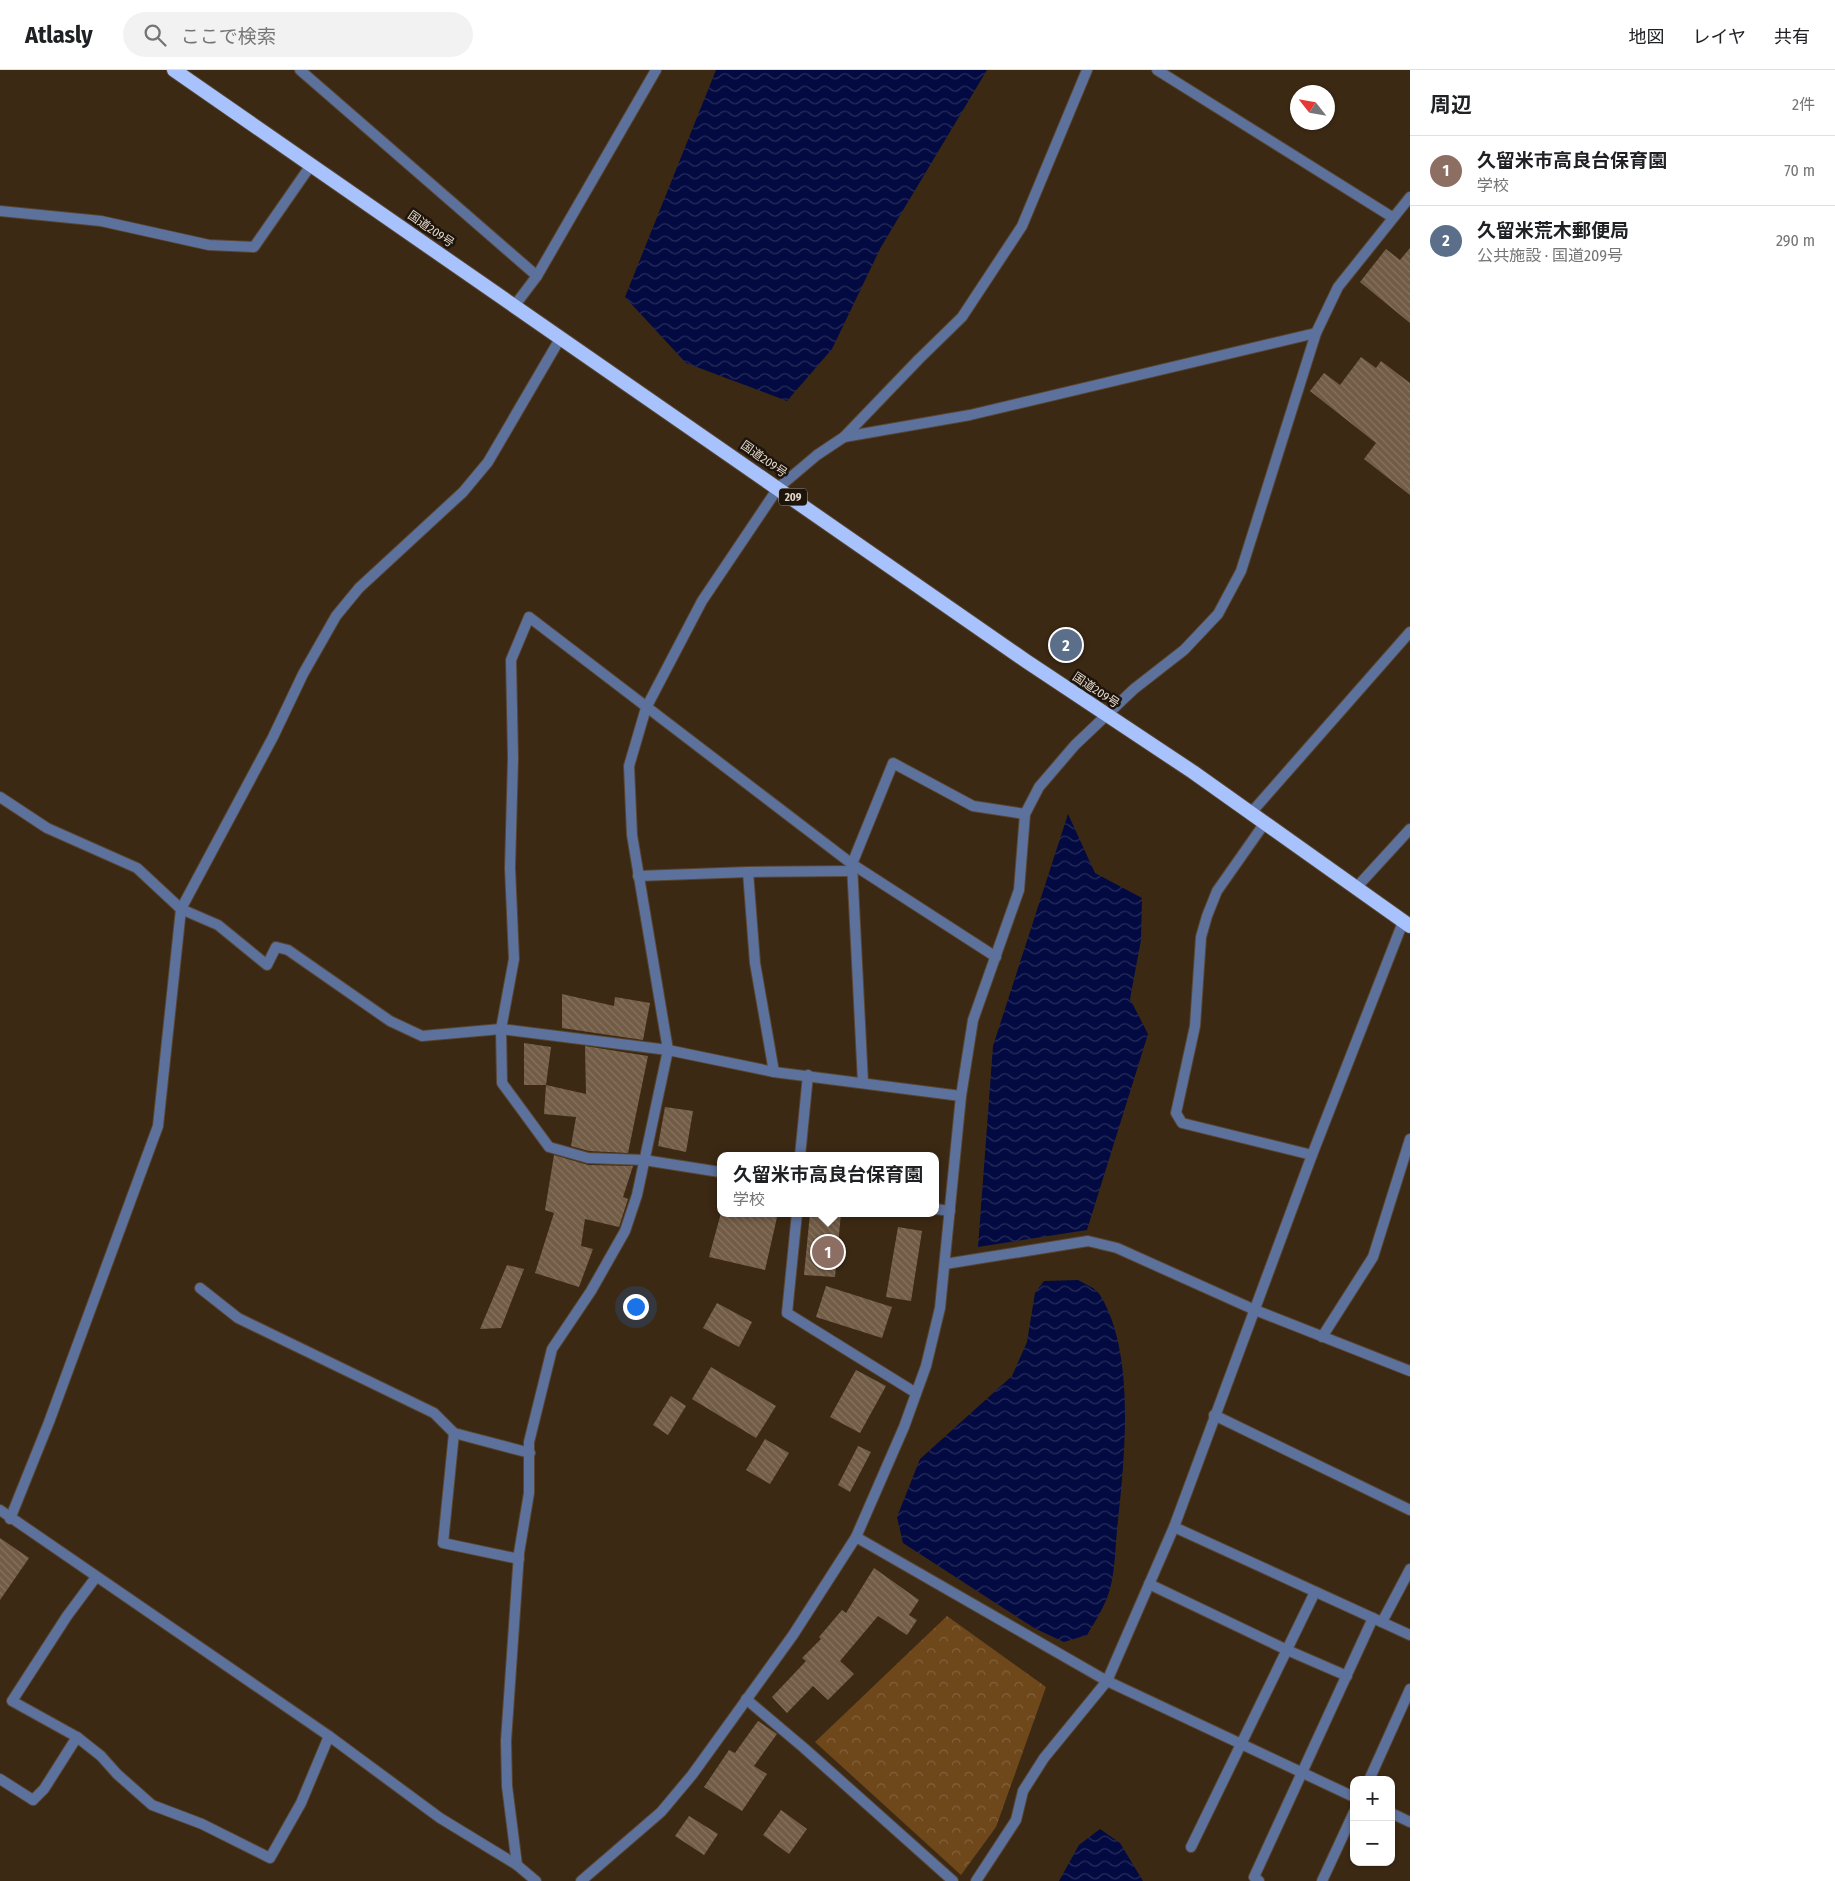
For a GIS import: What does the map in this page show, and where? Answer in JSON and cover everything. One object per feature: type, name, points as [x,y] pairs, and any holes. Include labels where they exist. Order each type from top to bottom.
[{"type":"highway","name":"国道209号","points":[[174,70],[1106,716],[1193,772],[1406,924]]},
{"type":"street","points":[[300,70],[537,276]]},
{"type":"street","points":[[515,305],[537,276],[656,70]]},
{"type":"street","points":[[517,1864],[506,1786],[506,1741],[518,1559],[529,1493],[530,1453],[528,1442],[552,1349],[591,1291],[625,1231],[637,1195],[668,1050],[632,835],[629,766],[646,708],[702,601],[778,488],[818,455],[844,437],[962,317],[1022,226],[1087,70]]},
{"type":"street","points":[[1156,70],[1392,217]]},
{"type":"street","points":[[0,212],[101,221],[209,245],[254,247],[312,165]]},
{"type":"street","points":[[582,1881],[661,1812],[793,1635],[856,1537],[904,1427],[926,1366],[940,1308],[960,1096],[973,1020],[1019,890],[1025,814],[1039,786],[1075,745],[1134,689],[1184,650],[1218,614],[1241,571],[1316,333],[1338,287],[1392,217],[1410,197]]},
{"type":"street","points":[[844,437],[970,415],[1316,333]]},
{"type":"street","points":[[10,1519],[49,1422],[158,1126],[181,909],[269,746],[303,674],[336,616],[359,588],[463,492],[488,462],[561,337]]},
{"type":"street","points":[[717,1172],[644,1160],[588,1158],[549,1147],[502,1083],[501,1029],[514,959],[510,868],[513,758],[511,660],[529,617],[852,867],[996,957]]},
{"type":"street","points":[[1250,814],[1410,632]]},
{"type":"street","points":[[863,1083],[852,867],[893,763],[973,806],[1025,814]]},
{"type":"street","points":[[0,797],[47,828],[137,868],[181,909],[218,925],[268,965],[276,947],[288,950],[390,1021],[422,1036],[501,1029],[668,1050],[774,1072],[808,1074],[960,1096]]},
{"type":"street","points":[[1264,824],[1217,891],[1207,916],[1201,937],[1195,1026],[1176,1113],[1182,1123],[1312,1155]]},
{"type":"street","points":[[1355,888],[1410,829]]},
{"type":"street","points":[[638,876],[852,867]]},
{"type":"street","points":[[748,872],[755,963],[774,1072]]},
{"type":"street","points":[[976,1881],[1016,1820],[1024,1791],[1044,1758],[1107,1681],[1174,1527],[1312,1155],[1406,924]]},
{"type":"street","points":[[800,1152],[808,1074]]},
{"type":"street","points":[[1322,1337],[1373,1257],[1410,1139]]},
{"type":"street","points":[[939,1209],[950,1211]]},
{"type":"street","points":[[797,1217],[787,1313],[916,1394]]},
{"type":"street","points":[[945,1264],[1088,1241],[1117,1248],[1255,1310],[1410,1371]]},
{"type":"street","points":[[200,1288],[238,1318],[434,1413],[454,1434],[530,1453]]},
{"type":"street","points":[[1214,1415],[1410,1510]]},
{"type":"street","points":[[454,1434],[443,1543],[518,1559]]},
{"type":"street","points":[[0,1510],[10,1519],[179,1631],[329,1736],[440,1818],[517,1864],[536,1881]]},
{"type":"street","points":[[1174,1527],[1410,1635]]},
{"type":"street","points":[[856,1537],[1107,1681],[1350,1794]]},
{"type":"street","points":[[1259,1881],[1254,1877],[1347,1676],[1377,1620],[1410,1569]]},
{"type":"street","points":[[96,1577],[67,1616],[12,1701],[77,1737],[101,1756],[117,1774],[152,1805],[202,1824],[270,1858],[301,1803],[329,1736]]},
{"type":"street","points":[[1149,1584],[1287,1650],[1347,1676]]},
{"type":"street","points":[[1191,1847],[1243,1744],[1315,1592]]},
{"type":"street","points":[[1371,1776],[1410,1689]]},
{"type":"street","points":[[746,1699],[953,1881]]},
{"type":"street","points":[[0,1779],[33,1800],[44,1789],[77,1737]]},
{"type":"street","points":[[1395,1815],[1410,1822]]},
{"type":"street","points":[[1322,1881],[1350,1821]]},
{"type":"green space","points":[[947,1616],[1046,1687],[996,1827],[961,1875],[815,1742]]},
{"type":"water","points":[[716,70],[987,70],[881,247],[832,349],[787,401],[686,363],[625,297]]},
{"type":"water","points":[[1068,814],[1095,873],[1142,898],[1141,940],[1130,999],[1148,1034],[1087,1230],[978,1247],[993,1046]]},
{"type":"water","points":[[1078,1280],[1093,1288],[1100,1295],[1112,1320],[1119,1348],[1123,1378],[1124,1442],[1114,1565],[1110,1590],[1103,1608],[1087,1635],[1064,1642],[1034,1628],[903,1543],[897,1517],[920,1459],[1012,1376],[1027,1342],[1035,1293],[1044,1281]]},
{"type":"water","points":[[1100,1829],[1120,1843],[1143,1881],[1059,1881],[1079,1845]]},
{"type":"building","points":[[1410,248],[1410,323],[1360,282],[1386,249],[1400,260]]},
{"type":"building","points":[[1361,357],[1376,368],[1381,361],[1410,383],[1410,495],[1364,459],[1376,443],[1310,391],[1324,373],[1340,385]]},
{"type":"building","points":[[562,994],[614,1006],[615,997],[650,1003],[643,1040],[562,1028]]},
{"type":"building","points":[[524,1043],[551,1047],[546,1085],[524,1085]]},
{"type":"building","points":[[585,1046],[648,1056],[628,1153],[589,1151],[571,1146],[576,1117],[544,1114],[546,1085],[586,1094]]},
{"type":"building","points":[[665,1107],[693,1111],[686,1152],[658,1146]]},
{"type":"building","points":[[554,1155],[588,1165],[633,1166],[623,1197],[628,1199],[619,1227],[585,1219],[581,1246],[593,1249],[579,1287],[535,1273],[554,1213],[545,1210]]},
{"type":"building","points":[[720,1217],[777,1217],[765,1270],[709,1257]]},
{"type":"building","points":[[810,1217],[841,1217],[835,1277],[804,1275]]},
{"type":"building","points":[[898,1227],[922,1231],[911,1301],[886,1297]]},
{"type":"building","points":[[507,1265],[524,1269],[501,1328],[480,1329]]},
{"type":"building","points":[[826,1286],[892,1307],[882,1338],[816,1317]]},
{"type":"building","points":[[717,1303],[752,1322],[739,1347],[703,1328]]},
{"type":"building","points":[[711,1367],[776,1406],[756,1438],[692,1399]]},
{"type":"building","points":[[856,1370],[886,1386],[860,1433],[830,1417]]},
{"type":"building","points":[[671,1396],[686,1406],[668,1435],[653,1425]]},
{"type":"building","points":[[765,1439],[789,1453],[770,1484],[746,1470]]},
{"type":"building","points":[[858,1446],[871,1452],[850,1492],[838,1485]]},
{"type":"building","points":[[0,1538],[29,1558],[0,1600]]},
{"type":"building","points":[[874,1568],[919,1600],[909,1615],[917,1620],[907,1635],[878,1616],[840,1661],[854,1674],[828,1700],[813,1686],[787,1713],[772,1697],[806,1661],[802,1658],[821,1639],[819,1637],[842,1610],[846,1613]]},
{"type":"building","points":[[758,1721],[777,1734],[754,1766],[767,1774],[742,1811],[704,1787],[729,1750],[735,1753]]},
{"type":"building","points":[[781,1810],[807,1829],[789,1854],[763,1835]]},
{"type":"building","points":[[689,1816],[718,1834],[704,1855],[675,1836]]},
{"type":"place","name":"久留米荒木郵便局","points":[[1066,645]]},
{"type":"place","name":"久留米市高良台保育園","points":[[828,1252]]}]
